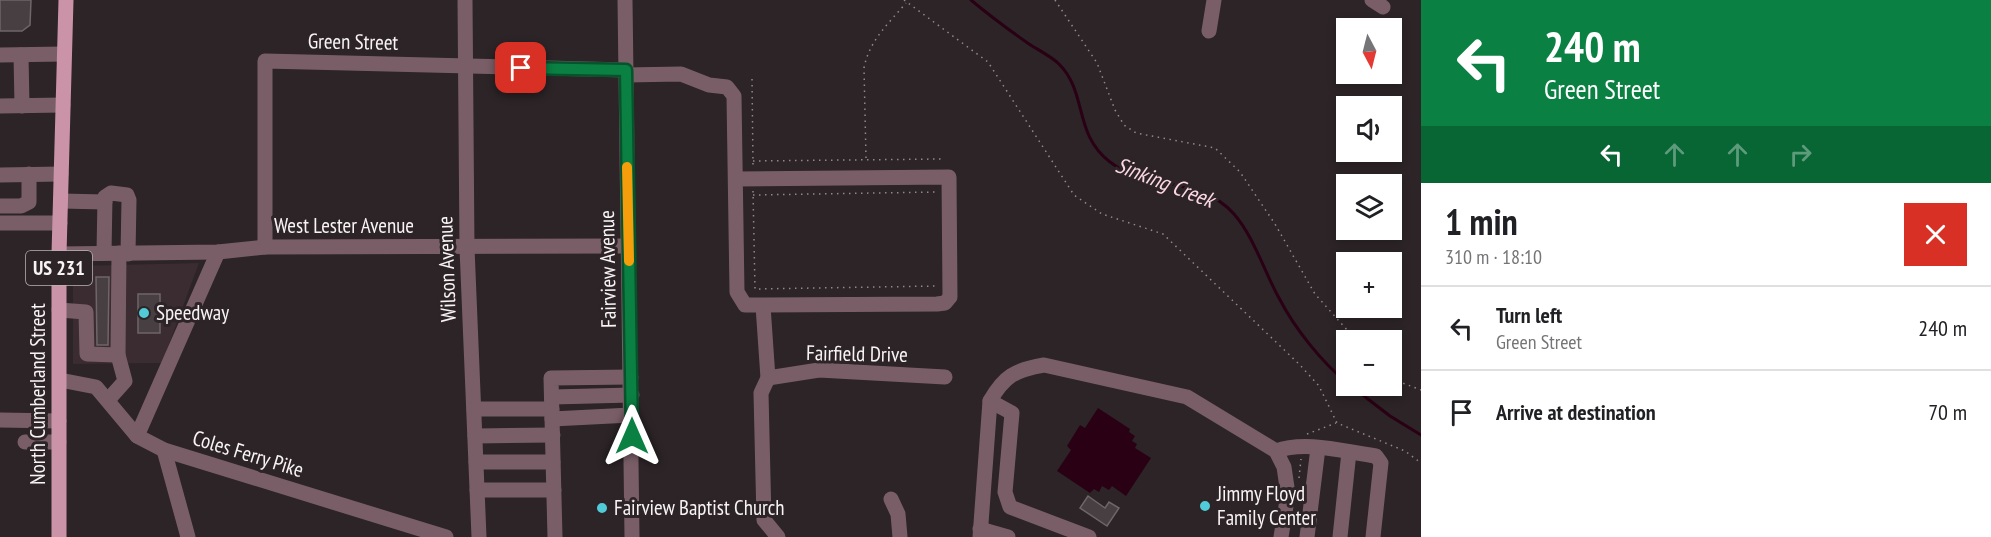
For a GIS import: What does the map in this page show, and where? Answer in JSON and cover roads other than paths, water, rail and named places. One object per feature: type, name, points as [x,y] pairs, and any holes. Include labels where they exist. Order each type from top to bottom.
[{"type":"main road","name":"North Cumberland Street","points":[[59,537],[59,254],[66,0]]},
{"type":"street","name":"Wilson Avenue","points":[[465,0],[467,248],[479,537]]},
{"type":"street","name":"Fairview Avenue","points":[[625,0],[632,395],[632,537]]},
{"type":"street","points":[[1209,31],[1214,0]]},
{"type":"street","points":[[0,56],[64,54]]},
{"type":"street","points":[[21,55],[22,106]]},
{"type":"street","name":"Green Street","points":[[265,247],[265,61],[681,74],[709,86],[727,87],[734,96],[737,292],[745,305],[763,306]]},
{"type":"street","points":[[0,106],[63,105]]},
{"type":"street","points":[[0,206],[21,206],[29,202],[29,174]]},
{"type":"street","points":[[0,175],[61,174]]},
{"type":"street","points":[[737,179],[949,177],[950,297],[945,303],[763,306],[768,378],[761,393],[764,520],[778,537]]},
{"type":"street","points":[[108,400],[125,381],[118,355],[117,253],[127,195],[111,193],[105,196],[105,202],[117,253]]},
{"type":"street","points":[[60,201],[105,202]]},
{"type":"street","points":[[0,223],[60,223]]},
{"type":"street","name":"West Lester Avenue","points":[[59,254],[218,252],[265,247],[628,246]]},
{"type":"street","points":[[137,436],[218,252]]},
{"type":"street","points":[[59,310],[86,312],[87,354],[118,355]]},
{"type":"street","points":[[1008,537],[980,533],[990,401],[1000,382],[1022,368],[1044,365],[1187,397],[1276,451],[1284,467],[1288,494],[1283,537]]},
{"type":"street","name":"Fairfield Drive","points":[[768,378],[819,370],[945,376]]},
{"type":"street","points":[[555,537],[551,378],[631,377]]},
{"type":"street","name":"Coles Ferry Pike","points":[[60,380],[96,387],[137,436],[164,450],[446,537]]},
{"type":"street","points":[[552,408],[632,395]]},
{"type":"street","points":[[990,401],[1012,413],[1005,492],[1010,507],[1089,537]]},
{"type":"street","points":[[474,409],[552,408],[631,415]]},
{"type":"street","points":[[0,420],[59,421]]},
{"type":"street","points":[[475,436],[553,435]]},
{"type":"street","points":[[26,442],[59,442]]},
{"type":"street","points":[[1276,451],[1288,447],[1318,448],[1376,456],[1381,463],[1373,537]]},
{"type":"street","points":[[1307,537],[1318,448]]},
{"type":"street","points":[[164,450],[188,537]]},
{"type":"street","points":[[1340,537],[1349,452]]},
{"type":"street","points":[[476,462],[554,462]]},
{"type":"street","points":[[477,490],[554,490]]},
{"type":"street","points":[[891,499],[898,514],[900,537]]},
{"type":"waterway","name":"Sinking Creek","points":[[971,0],[1059,64],[1068,75],[1074,88],[1090,139],[1098,151],[1110,162],[1140,177],[1190,188],[1206,194],[1221,202],[1234,214],[1247,233],[1285,310],[1318,355],[1336,373]]},
{"type":"waterway","name":"Sinking Creek","points":[[1364,396],[1390,416],[1421,435]]},
{"type":"place","name":"Speedway","points":[[144,313]]},
{"type":"place","name":"Jimmy Floyd Family Center","points":[[1205,506]]},
{"type":"place","name":"Fairview Baptist Church","points":[[602,508]]}]
